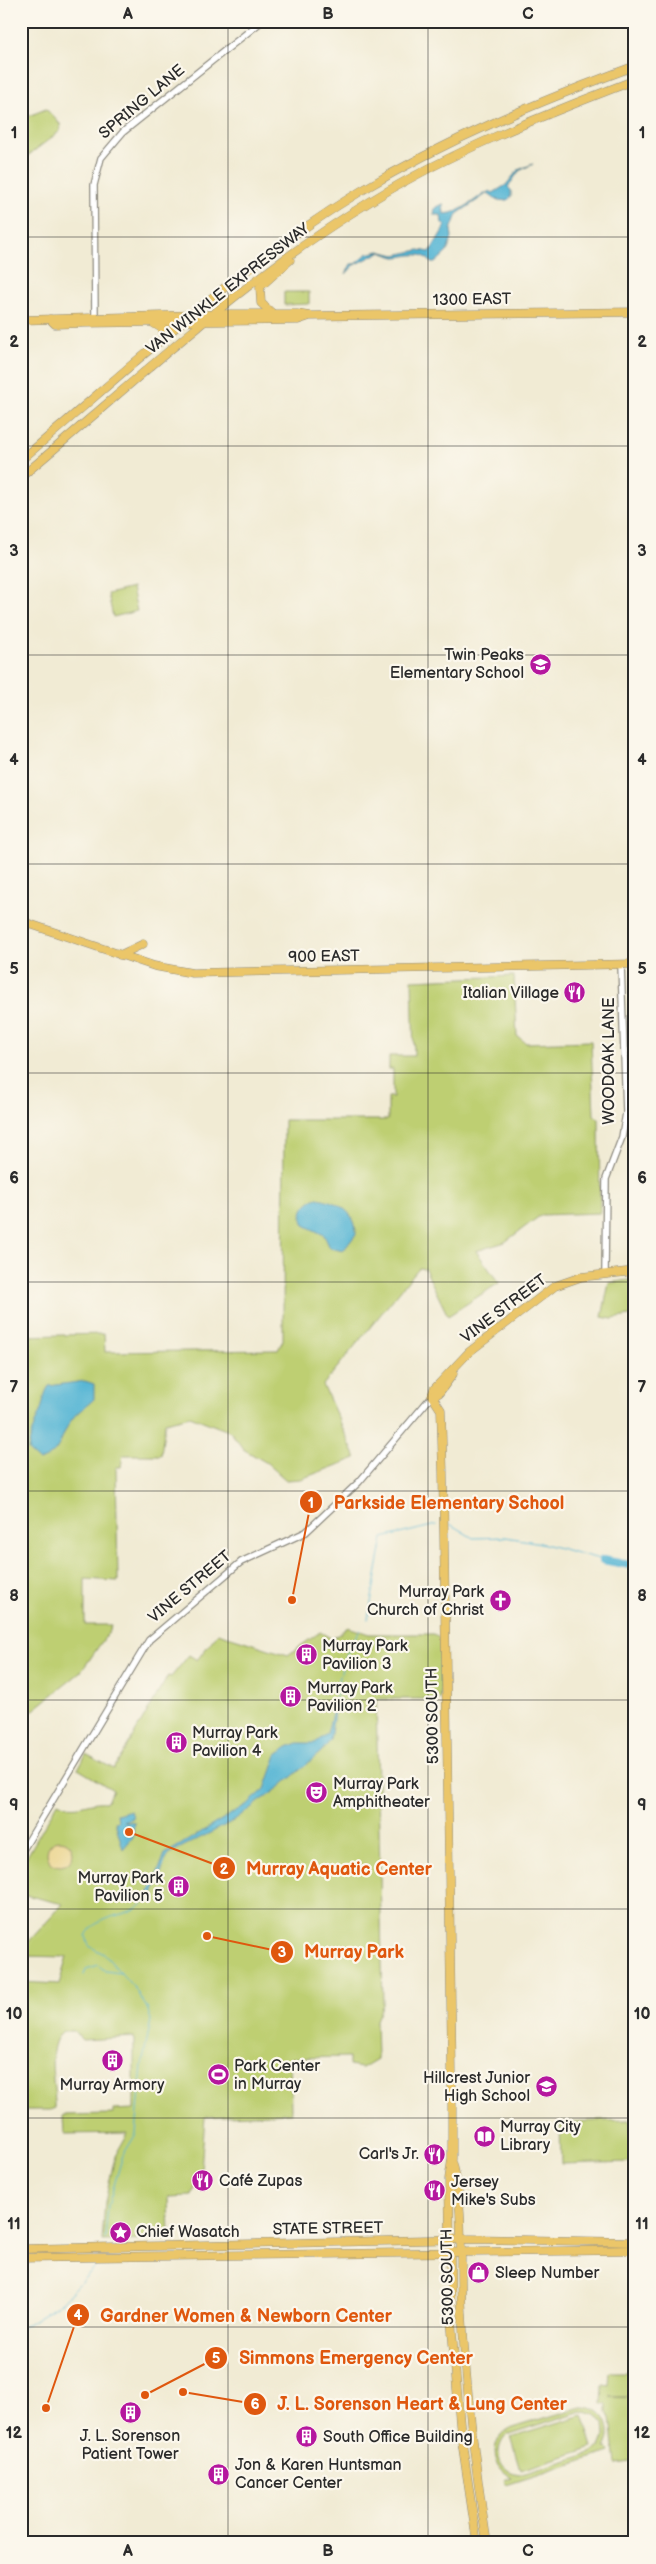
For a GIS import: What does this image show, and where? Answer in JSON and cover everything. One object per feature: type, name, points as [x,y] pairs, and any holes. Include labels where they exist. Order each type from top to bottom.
[{"type":"main road","name":"VAN WINKLE EXPRESSWAY","points":[[21,460],[194,314],[277,247],[333,209],[388,175],[513,112],[635,66]]},
{"type":"main road","name":"VAN WINKLE EXPRESSWAY","points":[[21,477],[205,321],[270,269],[325,230],[397,185],[475,145],[545,114],[635,80]]},
{"type":"main road","points":[[273,314],[261,303],[260,287],[266,280],[317,240],[325,230]]},
{"type":"main road","name":"1300 EAST","points":[[95,320],[194,314],[309,316],[635,312]]},
{"type":"main road","name":"1300 EAST","points":[[21,320],[50,319],[55,317],[185,322],[298,320],[309,316]]},
{"type":"main road","points":[[151,322],[163,329],[164,340]]},
{"type":"main road","name":"900 EAST","points":[[21,921],[164,969],[203,974],[635,964]]},
{"type":"main road","points":[[120,955],[143,944]]},
{"type":"main road","name":"VINE STREET","points":[[432,1396],[434,1389],[474,1348],[556,1286],[577,1278],[635,1271]]},
{"type":"main road","name":"5300 SOUTH","points":[[432,1396],[439,1406],[442,1425],[452,2160],[449,2179],[453,2346],[458,2411],[477,2543]]},
{"type":"main road","name":"5300 SOUTH","points":[[452,2160],[460,2200],[460,2251],[468,2410],[487,2543]]},
{"type":"main road","name":"STATE STREET","points":[[21,2249],[450,2239],[635,2242]]},
{"type":"main road","name":"STATE STREET","points":[[21,2258],[635,2250]]},
{"type":"main road","points":[[453,2346],[459,2360],[462,2400],[468,2410]]},
{"type":"main road","points":[[458,2411],[464,2419],[469,2456],[475,2466]]},
{"type":"street","name":"SPRING LANE","points":[[95,320],[94,185],[96,168],[103,155],[123,132],[262,21]]},
{"type":"street","name":"WOODOAK LANE","points":[[605,1274],[606,1179],[622,1136],[625,1119],[622,965]]},
{"type":"street","name":"VINE STREET","points":[[21,1853],[149,1640],[241,1562],[306,1532],[359,1482],[432,1396]]},
{"type":"street","points":[[21,2539],[41,2543]]},
{"type":"green space","points":[[46,109],[61,125],[60,131],[21,161],[21,119]]},
{"type":"green space","points":[[284,292],[309,292],[309,304],[284,305]]},
{"type":"green space","points":[[132,588],[137,611],[113,617],[108,594]]},
{"type":"green space","points":[[514,976],[517,1036],[526,1043],[591,1041],[594,1115],[599,1119],[600,1213],[541,1215],[505,1242],[476,1251],[499,1283],[448,1316],[425,1269],[419,1268],[416,1271],[323,1385],[356,1458],[301,1479],[286,1480],[267,1463],[243,1449],[231,1432],[190,1416],[165,1422],[161,1455],[123,1455],[121,1467],[116,1467],[118,1581],[85,1579],[85,1625],[111,1625],[110,1630],[81,1672],[21,1720],[21,1336],[104,1334],[105,1352],[278,1350],[283,1340],[284,1120],[388,1120],[388,1097],[393,1097],[393,1069],[389,1069],[389,1056],[414,1056],[412,980]]},
{"type":"green space","points":[[635,1279],[635,1315],[612,1319],[602,1317],[609,1283]]},
{"type":"green space","points":[[348,1627],[369,1634],[434,1634],[440,1639],[441,1699],[376,1699],[383,2004],[376,2020],[377,2059],[362,2068],[349,2066],[349,2057],[290,2058],[291,2113],[205,2117],[201,2170],[192,2196],[169,2197],[170,2240],[102,2241],[105,2202],[115,2156],[128,2133],[64,2134],[63,2115],[113,2114],[113,2110],[134,2109],[134,2037],[82,2040],[74,2031],[63,2031],[57,2038],[52,2057],[55,2108],[50,2110],[21,2110],[21,1982],[59,1984],[67,1957],[21,1956],[21,1950],[63,1904],[21,1894],[21,1867],[58,1802],[77,1806],[106,1802],[113,1790],[78,1769],[86,1754],[114,1769],[168,1676],[171,1677],[189,1655],[197,1660],[218,1633],[288,1655],[320,1632],[332,1639]]},
{"type":"green space","points":[[630,2120],[631,2162],[561,2164],[560,2122]]},
{"type":"green space","points":[[610,2372],[634,2372],[634,2397],[609,2397],[635,2398],[635,2461],[616,2464],[611,2418],[607,2413],[607,2405],[602,2404],[603,2384],[609,2385]]},
{"type":"green space","points":[[581,2407],[589,2408],[596,2410],[606,2420],[609,2433],[605,2448],[608,2448],[610,2452],[506,2485],[504,2480],[512,2477],[499,2466],[495,2452],[499,2438],[504,2432]],"holes":[[[582,2411],[596,2415],[604,2424],[605,2435],[600,2447],[591,2453],[522,2474],[514,2473],[503,2466],[499,2454],[502,2441],[507,2435]]]},
{"type":"green space","points":[[583,2415],[593,2447],[521,2470],[511,2437]]},
{"type":"sand","points":[[60,1840],[69,1844],[73,1853],[69,1862],[60,1866],[51,1862],[47,1853],[51,1844]]},
{"type":"water","points":[[533,164],[519,171],[508,187],[511,190],[511,197],[507,201],[498,200],[488,193],[457,214],[451,230],[452,238],[447,252],[435,263],[431,263],[424,256],[419,255],[395,257],[380,252],[353,266],[346,274],[351,264],[355,264],[367,254],[379,251],[395,255],[419,250],[430,252],[446,225],[442,223],[441,215],[434,215],[435,208],[443,204],[444,214],[457,211],[484,194],[490,191],[493,193],[506,185],[518,170]]},
{"type":"water","points":[[318,1198],[338,1205],[353,1220],[356,1234],[343,1251],[330,1248],[324,1235],[304,1225],[302,1221],[302,1212],[306,1205]]},
{"type":"water","points":[[85,1381],[94,1384],[94,1399],[73,1418],[57,1449],[47,1458],[39,1461],[28,1451],[32,1431],[47,1389],[49,1386]]},
{"type":"water","points":[[334,1712],[330,1741],[321,1752],[280,1787],[230,1823],[170,1853],[152,1898],[149,1895],[165,1854],[249,1803],[265,1789],[277,1755],[298,1743],[315,1743],[327,1734],[332,1713]]},
{"type":"water","points":[[131,1810],[133,1818],[123,1821],[134,1822],[133,1837],[123,1849],[115,1822],[118,1821],[117,1814]]},
{"type":"waterway","points":[[450,1524],[473,1538],[506,1537],[541,1543],[603,1560]]},
{"type":"waterway","points":[[368,1619],[383,1538],[436,1525]]},
{"type":"waterway","points":[[603,1560],[635,1566]]},
{"type":"waterway","points":[[333,1713],[345,1660],[360,1630]]},
{"type":"waterway","points":[[105,2239],[108,2206],[123,2155],[136,2134],[142,2065],[151,2020],[147,2008],[135,1989],[104,1954],[89,1946],[86,1936],[91,1928],[98,1923],[131,1911],[145,1902]]},
{"type":"waterway","points":[[84,1975],[86,1969],[98,1965],[105,1971],[121,1973]]},
{"type":"waterway","points":[[21,2328],[63,2301],[96,2266]]},
{"type":"place","name":"Twin Peaks Elementary School","points":[[540,664]]},
{"type":"place","name":"Italian Village","points":[[575,993]]},
{"type":"place","name":"Parkside Elementary School","points":[[292,1600]]},
{"type":"place","name":"Murray Park Church of Christ","points":[[500,1601]]},
{"type":"place","name":"Murray Park Pavilion 3","points":[[306,1655]]},
{"type":"place","name":"Murray Park Pavilion 2","points":[[291,1697]]},
{"type":"place","name":"Murray Park Pavilion 4","points":[[176,1742]]},
{"type":"place","name":"Murray Park Amphitheater","points":[[317,1793]]},
{"type":"place","name":"Murray Aquatic Center","points":[[129,1832]]},
{"type":"place","name":"Murray Park Pavilion 5","points":[[179,1887]]},
{"type":"place","name":"Murray Park","points":[[207,1936]]},
{"type":"place","name":"Murray Armory","points":[[112,2061]]},
{"type":"place","name":"Park Center in Murray","points":[[218,2075]]},
{"type":"place","name":"Hillcrest Junior High School","points":[[546,2087]]},
{"type":"place","name":"Murray City Library","points":[[484,2136]]},
{"type":"place","name":"Carl's Jr.","points":[[435,2154]]},
{"type":"place","name":"Café Zupas","points":[[203,2181]]},
{"type":"place","name":"Jersey Mike's Subs","points":[[435,2191]]},
{"type":"place","name":"Chief Wasatch","points":[[120,2232]]},
{"type":"place","name":"Sleep Number","points":[[479,2273]]},
{"type":"place","name":"J. L. Sorenson Heart & Lung Center","points":[[183,2392]]},
{"type":"place","name":"Simmons Emergency Center","points":[[145,2395]]},
{"type":"place","name":"Gardner Women & Newborn Center","points":[[46,2408]]},
{"type":"place","name":"J. L. Sorenson Patient Tower","points":[[130,2412]]},
{"type":"place","name":"South Office Building","points":[[307,2437]]},
{"type":"place","name":"Jon & Karen Huntsman Cancer Center","points":[[219,2474]]}]
